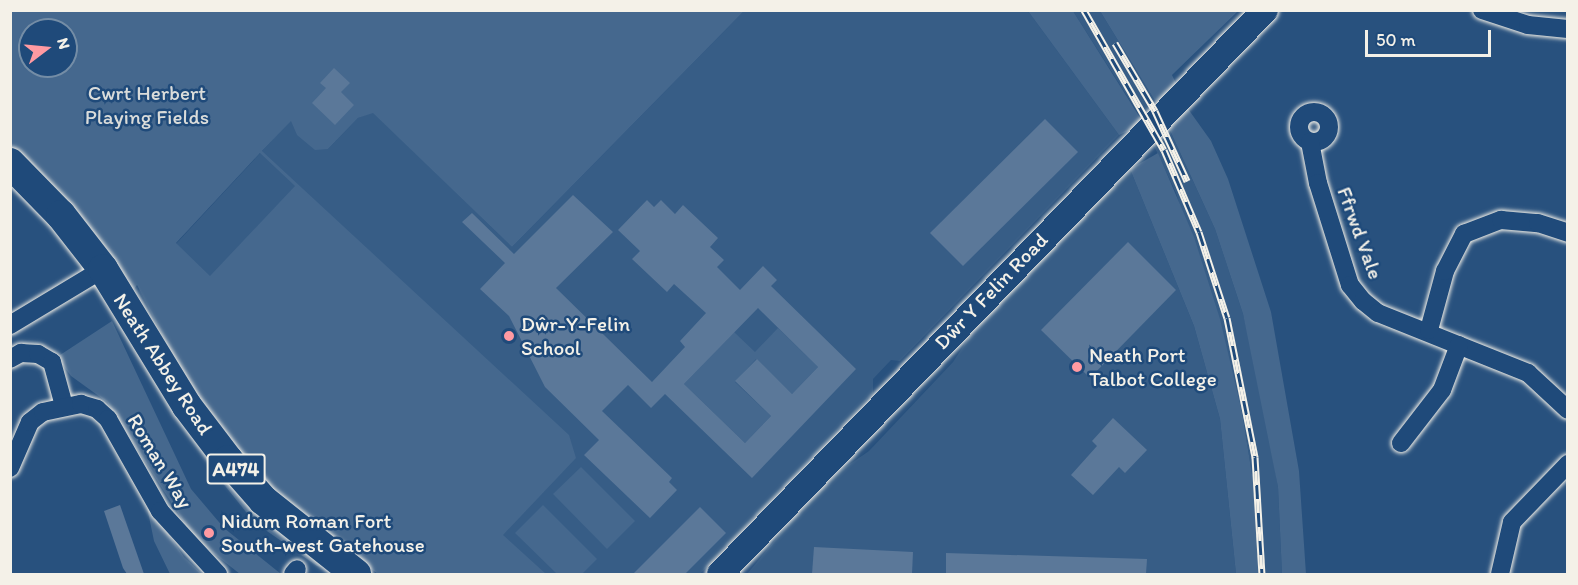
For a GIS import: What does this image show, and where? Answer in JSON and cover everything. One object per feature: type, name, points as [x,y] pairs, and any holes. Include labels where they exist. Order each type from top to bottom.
[{"type":"main road","name":"Neath Abbey Road","points":[[10,163],[61,215],[102,269],[187,406],[228,460],[263,500],[356,574]]},
{"type":"street","name":"Dŵr Y Felin Road","points":[[720,574],[1265,10]]},
{"type":"street","points":[[1482,10],[1528,25],[1568,29]]},
{"type":"street","name":"Ffrwd Vale","points":[[1310,142],[1318,183],[1350,285],[1378,313],[1429,330],[1459,345],[1528,373],[1568,410]]},
{"type":"street","points":[[1429,330],[1445,271],[1464,234],[1501,220],[1538,223],[1568,233]]},
{"type":"street","points":[[10,325],[102,269]]},
{"type":"street","points":[[1401,443],[1442,390],[1459,345]]},
{"type":"street","points":[[10,358],[21,353],[38,354],[52,362],[64,406],[30,422],[10,468]]},
{"type":"street","name":"Roman Way","points":[[64,406],[81,404],[108,419],[160,510],[218,574]]},
{"type":"street","points":[[1500,574],[1512,522],[1568,464]]},
{"type":"shaded area","name":"Dŵr-Y-Felin School","points":[[744,11],[1028,11],[1119,135],[900,361],[891,360],[873,379],[873,393],[700,574],[378,574],[193,394],[139,291],[148,274],[291,120],[328,149],[358,118],[373,112],[512,247]]},
{"type":"shaded area","points":[[1073,11],[1100,11],[1160,109],[1215,229],[1243,314],[1265,407],[1278,487],[1282,574],[1259,574],[1254,488],[1242,412],[1176,193],[1141,118]]},
{"type":"shaded area","name":"Neath Port Talbot College","points":[[1130,169],[1194,326],[1220,419],[1236,574],[747,574],[792,520],[837,473],[869,451],[953,362],[974,330]]},
{"type":"green space","name":"Cwrt Herbert Playing Fields","points":[[10,11],[744,11],[512,247],[373,113],[358,118],[328,149],[315,150],[297,135],[291,121],[262,151],[569,435],[576,458],[503,535],[546,574],[378,574],[285,506],[193,394],[137,285],[132,292],[11,148]],"holes":[[[260,153],[295,186],[210,276],[176,243]]]},
{"type":"green space","points":[[1028,11],[1073,11],[1144,124],[1119,135]]},
{"type":"green space","points":[[1100,11],[1238,11],[1172,75],[1180,92],[1160,109]]},
{"type":"green space","points":[[1186,106],[1211,141],[1228,179],[1271,312],[1299,471],[1306,574],[1282,574],[1278,487],[1243,314],[1215,229],[1167,124]]},
{"type":"green space","points":[[1158,153],[1194,237],[1220,319],[1242,412],[1254,487],[1259,574],[1236,574],[1220,419],[1194,326],[1130,169]]},
{"type":"green space","points":[[112,321],[191,489],[224,528],[281,574],[240,574],[194,538],[107,402],[71,376],[57,357]]},
{"type":"green space","points":[[778,328],[818,367],[792,394],[756,359],[735,382],[771,416],[745,443],[684,384],[734,332],[755,352]]},
{"type":"green space","points":[[212,461],[329,569],[317,566],[254,522],[218,477]]},
{"type":"green space","points":[[581,467],[635,521],[607,549],[553,494]]},
{"type":"green space","points":[[146,502],[184,557],[202,574],[170,574],[154,541]]},
{"type":"green space","points":[[543,505],[597,559],[582,574],[557,574],[515,533]]},
{"type":"building","points":[[334,68],[350,83],[341,92],[354,105],[335,125],[312,103],[326,88],[320,83]]},
{"type":"building","points":[[1045,119],[1078,152],[963,266],[930,233]]},
{"type":"building","points":[[573,195],[613,232],[556,288],[652,382],[685,347],[680,341],[706,313],[674,284],[667,292],[632,259],[640,251],[618,230],[647,200],[654,207],[661,200],[675,214],[683,205],[718,238],[710,247],[724,260],[717,267],[740,290],[763,266],[777,280],[771,286],[856,369],[752,478],[665,394],[651,408],[628,385],[602,411],[672,478],[669,482],[677,490],[650,518],[584,455],[599,440],[545,387],[509,316],[480,289],[505,263],[462,222],[472,213],[514,254]],"holes":[[[758,308],[818,367],[792,394],[757,359],[735,381],[771,416],[745,443],[684,384]]]},
{"type":"building","points":[[1128,242],[1176,290],[1090,378],[1041,330]]},
{"type":"building","points":[[1113,418],[1147,450],[1125,473],[1119,467],[1093,495],[1071,475],[1097,446],[1092,441]]},
{"type":"building","points":[[120,505],[144,574],[127,574],[123,568],[104,511]]},
{"type":"building","points":[[700,507],[726,533],[685,574],[633,574]]},
{"type":"building","points":[[814,547],[913,552],[912,574],[812,574]]},
{"type":"building","points":[[946,553],[1147,559],[1146,574],[946,574]]},
{"type":"railway","points":[[1084,10],[1164,150],[1199,232],[1227,318],[1255,457],[1262,574]]},
{"type":"railway","points":[[1115,43],[1155,111],[1187,181]]},
{"type":"place","name":"Dŵr-Y-Felin School","points":[[509,336]]},
{"type":"place","name":"Neath Port Talbot College","points":[[1077,367]]},
{"type":"place","name":"Nidum Roman Fort South-west Gatehouse","points":[[209,533]]}]
